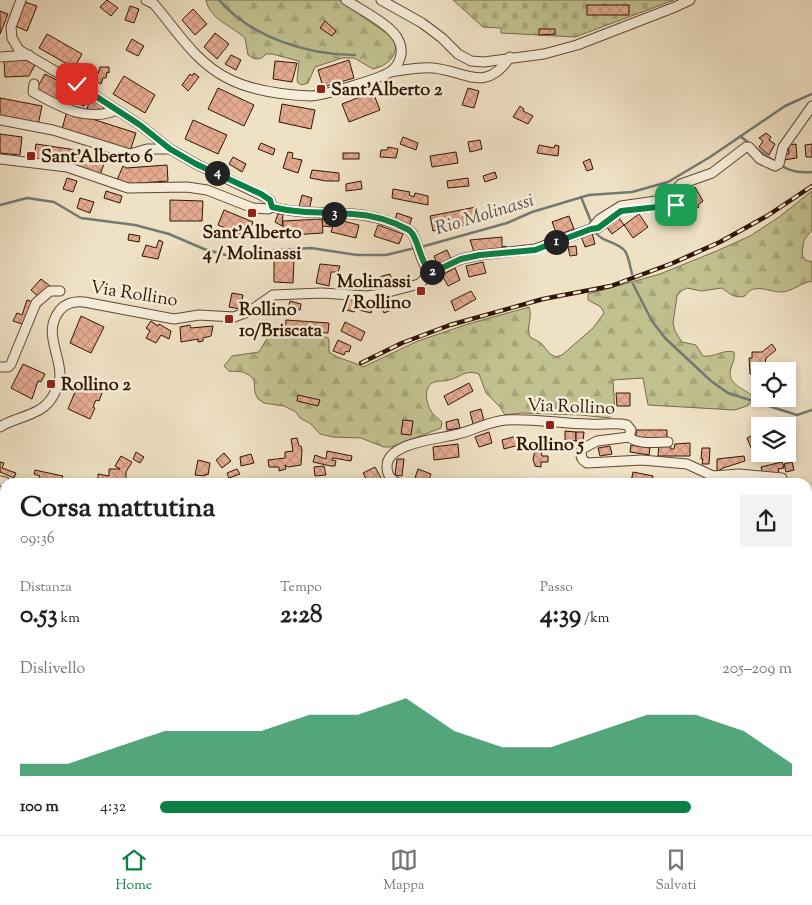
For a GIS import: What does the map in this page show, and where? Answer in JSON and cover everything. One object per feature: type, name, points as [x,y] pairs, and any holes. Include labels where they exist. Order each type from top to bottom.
[{"type":"street","points":[[21,0],[11,27],[11,34],[19,50],[140,125],[170,149],[196,164],[261,194],[270,200],[272,207]]},
{"type":"street","points":[[146,0],[154,4],[190,48],[206,64],[227,78],[252,88],[310,96],[323,95],[390,72],[418,68],[434,68],[479,79],[493,75],[502,69],[510,57]]},
{"type":"street","points":[[346,0],[384,24],[398,39],[402,55],[400,61],[390,72]]},
{"type":"street","points":[[381,0],[422,23],[442,38],[458,54],[471,61],[484,62],[510,57],[544,54],[577,45],[675,8],[690,0]]},
{"type":"street","points":[[0,57],[29,55]]},
{"type":"street","points":[[34,84],[33,92],[60,106],[79,112],[95,116],[117,110]]},
{"type":"street","points":[[591,229],[600,219],[620,206],[663,200],[681,184],[712,173],[746,147],[749,147],[760,159],[775,166],[779,164],[783,146],[812,106]]},
{"type":"street","points":[[0,120],[53,130],[130,154],[147,149],[170,149]]},
{"type":"street","points":[[0,159],[66,167],[128,188],[187,186],[207,190],[253,208],[268,209],[272,207],[290,212],[354,214],[378,218],[413,233],[419,254],[429,271]]},
{"type":"street","points":[[591,229],[598,228],[621,211],[679,204]]},
{"type":"street","name":"Via Rollino","points":[[0,426],[39,410],[49,402],[54,394],[60,373],[51,329],[55,318],[65,305],[84,302],[174,319],[199,315],[234,317],[250,311],[273,295],[322,293],[367,296],[381,294],[418,284],[429,271],[461,259],[480,255],[535,250],[591,229]]},
{"type":"street","points":[[0,367],[8,367],[11,364],[36,303],[50,291],[60,291]]},
{"type":"street","points":[[145,305],[174,319]]},
{"type":"street","name":"Via Rollino","points":[[391,478],[387,469],[387,462],[392,454],[424,440],[458,434],[504,420],[627,425],[631,430],[629,437],[597,441],[582,449],[581,457],[587,463],[642,460],[687,464],[716,478]]},
{"type":"street","points":[[629,437],[638,441],[668,442]]},
{"type":"street","points":[[713,476],[739,474],[782,478]]},
{"type":"green space","points":[[206,0],[339,0],[389,35],[396,44],[396,49],[389,61],[373,69],[354,58],[342,58],[315,67],[308,83],[302,85],[297,80],[299,61],[272,54],[266,54],[262,58],[257,59],[251,57],[248,55],[245,38],[216,17],[208,7]]},
{"type":"green space","points":[[453,0],[674,0],[575,37],[501,33],[501,28],[483,27]]},
{"type":"green space","points":[[812,191],[812,230],[804,240],[802,254],[805,260],[812,262],[812,281],[782,292],[753,289],[741,297],[733,295],[722,288],[701,291],[687,288],[677,296],[673,323],[675,331],[682,342],[696,345],[703,356],[730,351],[734,352],[730,373],[731,378],[751,395],[751,403],[735,410],[648,405],[643,378],[613,380],[615,413],[609,418],[521,413],[505,415],[486,393],[479,374],[470,372],[447,381],[434,382],[428,387],[428,403],[432,412],[442,422],[441,428],[391,447],[384,447],[361,438],[333,437],[320,434],[311,424],[300,418],[296,412],[284,406],[264,403],[258,399],[255,393],[254,380],[249,375],[243,372],[229,371],[224,366],[232,356],[259,352],[269,335],[281,333],[326,337],[329,339],[329,352],[363,367],[418,341],[468,324],[529,307],[530,337],[541,343],[550,354],[556,357],[562,355],[593,328],[604,313],[601,307],[588,300],[588,294],[660,274],[750,236],[779,217]]},
{"type":"building","points":[[107,0],[118,8],[111,16],[100,7]]},
{"type":"building","points":[[25,2],[37,6],[27,31],[15,26]]},
{"type":"building","points":[[587,5],[629,5],[629,15],[587,15]]},
{"type":"building","points":[[130,6],[139,9],[134,23],[125,20]]},
{"type":"building","points":[[193,9],[207,24],[195,35],[182,20]]},
{"type":"building","points":[[0,11],[8,14],[0,34]]},
{"type":"building","points":[[325,21],[336,31],[332,36],[320,28]]},
{"type":"building","points":[[539,29],[555,29],[555,34],[539,35]]},
{"type":"building","points":[[215,33],[229,44],[217,59],[204,47]]},
{"type":"building","points":[[47,34],[82,54],[74,68],[39,48]]},
{"type":"building","points":[[132,39],[144,46],[138,56],[126,50]]},
{"type":"building","points":[[231,55],[241,60],[236,70],[225,64]]},
{"type":"building","points":[[26,60],[35,65],[29,76],[5,77],[4,61]]},
{"type":"building","points":[[349,60],[354,78],[323,87],[318,70]]},
{"type":"building","points":[[275,61],[297,63],[292,82],[273,79]]},
{"type":"building","points":[[100,67],[109,67],[109,73],[107,72],[106,78],[103,78],[101,84],[91,78],[93,73],[98,74]]},
{"type":"building","points":[[194,73],[199,77],[188,91],[182,85],[190,74],[192,76]]},
{"type":"building","points":[[45,74],[66,85],[57,101],[36,90]]},
{"type":"building","points":[[124,76],[155,95],[145,113],[113,94]]},
{"type":"building","points":[[218,88],[254,105],[244,126],[208,109]]},
{"type":"building","points":[[468,88],[479,91],[474,108],[462,105]]},
{"type":"building","points":[[76,89],[89,97],[84,106],[70,99]]},
{"type":"building","points":[[373,92],[380,110],[349,122],[342,104]]},
{"type":"building","points":[[0,98],[42,106],[38,125],[0,118]]},
{"type":"building","points":[[93,98],[104,106],[103,110],[98,109],[96,112],[87,109],[90,100],[92,102]]},
{"type":"building","points":[[282,104],[315,110],[311,129],[279,122]]},
{"type":"building","points":[[520,106],[524,109],[523,111],[533,116],[528,124],[513,117]]},
{"type":"building","points":[[67,111],[136,133],[130,151],[62,129]]},
{"type":"building","points":[[193,120],[227,135],[218,154],[185,139]]},
{"type":"building","points":[[766,133],[771,137],[769,140],[775,144],[769,155],[759,147],[763,141],[759,138]]},
{"type":"building","points":[[0,134],[22,137],[20,155],[0,153]]},
{"type":"building","points":[[403,137],[418,143],[416,150],[400,144]]},
{"type":"building","points":[[480,140],[482,149],[470,152],[468,142]]},
{"type":"building","points":[[261,143],[275,149],[273,155],[258,149]]},
{"type":"building","points":[[36,144],[76,150],[105,161],[100,175],[71,164],[34,158]]},
{"type":"building","points":[[796,144],[797,158],[783,160],[784,154],[789,154],[788,145]]},
{"type":"building","points":[[812,144],[812,157],[806,157],[805,145]]},
{"type":"building","points":[[539,145],[554,148],[555,145],[559,146],[558,156],[537,153]]},
{"type":"building","points":[[388,147],[398,149],[396,158],[380,157],[381,150],[387,150]]},
{"type":"building","points":[[288,152],[293,153],[292,158],[302,160],[298,173],[283,168]]},
{"type":"building","points":[[456,152],[458,163],[432,167],[430,156]]},
{"type":"building","points":[[343,153],[359,153],[359,159],[343,159]]},
{"type":"building","points":[[233,157],[246,164],[242,172],[229,164]]},
{"type":"building","points":[[590,159],[593,169],[587,171],[583,162]]},
{"type":"building","points":[[167,165],[168,181],[127,184],[117,180],[123,166],[126,168]]},
{"type":"building","points":[[312,170],[339,173],[339,181],[310,178]]},
{"type":"building","points":[[495,172],[497,178],[485,182],[483,176]]},
{"type":"building","points":[[67,178],[77,181],[73,192],[63,189]]},
{"type":"building","points":[[468,178],[469,186],[448,188],[447,181]]},
{"type":"building","points":[[361,181],[362,189],[346,191],[346,184]]},
{"type":"building","points":[[695,187],[703,201],[698,205],[699,207],[689,212],[679,197]]},
{"type":"building","points":[[393,189],[410,192],[409,195],[414,197],[415,193],[428,196],[428,205],[392,198]]},
{"type":"building","points":[[106,191],[122,196],[120,203],[104,198]]},
{"type":"building","points":[[302,195],[312,198],[309,209],[299,207]]},
{"type":"building","points":[[80,198],[94,202],[90,213],[77,208]]},
{"type":"building","points":[[170,200],[203,201],[202,221],[170,221]]},
{"type":"building","points":[[476,207],[480,222],[433,231],[430,216]]},
{"type":"building","points":[[224,210],[253,222],[247,237],[218,225]]},
{"type":"building","points":[[397,213],[412,218],[409,226],[395,220]]},
{"type":"building","points":[[278,214],[283,214],[282,226],[275,222]]},
{"type":"building","points":[[639,214],[648,227],[633,238],[624,225]]},
{"type":"building","points":[[617,215],[624,225],[612,234],[605,225]]},
{"type":"building","points":[[569,216],[574,229],[557,235],[552,222]]},
{"type":"building","points":[[322,219],[335,219],[333,227],[322,226]]},
{"type":"building","points":[[322,219],[323,233],[291,235],[291,238],[283,238],[283,221]]},
{"type":"building","points":[[335,219],[359,225],[356,238],[331,232]]},
{"type":"building","points":[[378,225],[403,234],[399,244],[374,236]]},
{"type":"building","points":[[592,233],[595,244],[585,247],[581,236]]},
{"type":"building","points":[[129,234],[140,236],[139,242],[128,240]]},
{"type":"building","points":[[502,237],[502,247],[506,246],[506,251],[475,255],[470,240]]},
{"type":"building","points":[[159,240],[163,242],[158,259],[142,256],[146,245],[156,248]]},
{"type":"building","points":[[576,246],[577,255],[570,256],[568,247]]},
{"type":"building","points":[[447,250],[452,261],[438,265],[434,256]]},
{"type":"building","points":[[274,259],[294,260],[293,283],[274,282]]},
{"type":"building","points":[[483,262],[486,273],[469,277],[466,266]]},
{"type":"building","points":[[320,264],[340,266],[338,272],[331,272],[329,286],[316,283]]},
{"type":"building","points":[[455,268],[460,280],[448,286],[442,275]]},
{"type":"building","points":[[390,274],[394,286],[372,292],[368,280]]},
{"type":"building","points":[[41,279],[50,286],[40,298],[31,290]]},
{"type":"building","points":[[471,291],[476,299],[455,311],[451,301]]},
{"type":"building","points":[[145,293],[159,300],[157,305],[142,298]]},
{"type":"building","points":[[232,293],[243,295],[240,309],[229,307]]},
{"type":"building","points":[[345,297],[373,303],[371,313],[355,309],[354,312],[342,309]]},
{"type":"building","points":[[392,299],[396,308],[384,313],[380,304]]},
{"type":"building","points":[[27,300],[33,302],[25,325],[13,321],[17,313],[22,315]]},
{"type":"building","points":[[290,301],[301,304],[300,310],[288,308]]},
{"type":"building","points":[[81,316],[104,327],[91,353],[70,343]]},
{"type":"building","points":[[286,320],[329,323],[328,333],[285,330]]},
{"type":"building","points":[[151,321],[171,331],[169,339],[161,335],[156,343],[146,338],[150,331],[146,328]]},
{"type":"building","points":[[345,322],[365,332],[361,341],[341,331]]},
{"type":"building","points":[[190,325],[191,328],[213,326],[211,336],[203,338],[203,341],[198,342],[198,339],[181,342],[180,327]]},
{"type":"building","points":[[338,340],[351,346],[349,352],[346,351],[344,355],[333,351]]},
{"type":"building","points":[[772,344],[776,350],[766,358],[765,362],[751,362],[750,374],[749,358],[752,358],[752,352],[762,352]]},
{"type":"building","points":[[23,364],[45,374],[41,382],[38,381],[32,399],[11,388]]},
{"type":"building","points":[[79,382],[92,390],[102,393],[99,401],[96,400],[90,419],[68,409]]},
{"type":"building","points":[[469,383],[473,391],[448,405],[444,396]]},
{"type":"building","points":[[616,393],[630,393],[630,406],[617,406]]},
{"type":"building","points":[[298,395],[320,400],[318,406],[297,401]]},
{"type":"building","points":[[481,409],[484,421],[473,424],[470,412]]},
{"type":"building","points":[[458,419],[460,428],[447,430],[446,422]]},
{"type":"building","points":[[403,420],[413,421],[411,435],[401,434]]},
{"type":"building","points":[[636,430],[667,430],[667,438],[636,439]]},
{"type":"building","points":[[565,431],[576,432],[576,441],[565,440]]},
{"type":"building","points":[[489,432],[492,443],[479,447],[475,437]]},
{"type":"building","points":[[576,432],[584,432],[583,442],[576,441]]},
{"type":"building","points":[[517,436],[519,445],[504,449],[502,440]]},
{"type":"building","points":[[751,436],[751,448],[747,438]]},
{"type":"building","points":[[297,438],[302,450],[301,465],[288,467],[285,465],[286,469],[279,471],[279,467],[269,467],[268,460],[285,458],[285,452],[293,451],[291,439]]},
{"type":"building","points":[[670,443],[671,449],[674,449],[675,444],[690,443],[690,456],[658,456],[659,445]]},
{"type":"building","points":[[458,444],[459,457],[434,460],[433,447]]},
{"type":"building","points":[[631,445],[650,448],[649,455],[630,452]]},
{"type":"building","points":[[610,446],[612,454],[600,456],[598,448]]},
{"type":"building","points":[[702,448],[710,448],[709,464],[702,464]]},
{"type":"building","points":[[327,451],[352,456],[351,461],[333,458],[332,460],[336,461],[335,466],[313,462],[315,455],[326,459]]},
{"type":"building","points":[[535,451],[541,451],[542,456],[548,456],[548,462],[541,462],[541,467],[535,466],[533,459]]},
{"type":"building","points":[[136,452],[144,457],[140,463],[133,459]]},
{"type":"building","points":[[224,453],[231,461],[222,468],[216,460]]},
{"type":"building","points":[[251,454],[254,463],[241,466],[240,457]]},
{"type":"building","points":[[121,456],[132,462],[126,472],[126,478],[98,478],[98,474],[109,476],[109,469],[120,469],[115,466]]},
{"type":"building","points":[[744,456],[745,461],[723,468],[717,472],[717,459]]},
{"type":"building","points":[[397,459],[404,459],[402,476],[395,475]]},
{"type":"building","points":[[198,460],[210,463],[208,475],[195,475]]},
{"type":"building","points":[[0,462],[4,463],[2,468],[16,473],[14,478],[0,472]]},
{"type":"building","points":[[782,462],[784,468],[778,469],[779,472],[769,474],[766,472],[767,474],[763,475],[761,467]]},
{"type":"building","points":[[792,462],[794,470],[786,472],[784,464]]},
{"type":"building","points":[[324,466],[326,475],[315,476],[314,467]]},
{"type":"building","points":[[375,467],[381,478],[366,478],[363,473]]},
{"type":"building","points":[[237,469],[240,474],[229,478],[227,473]]},
{"type":"building","points":[[418,469],[431,474],[430,478],[415,478]]},
{"type":"building","points":[[35,470],[63,476],[62,478],[39,478],[40,476],[34,474]]},
{"type":"building","points":[[633,472],[653,476],[652,478],[632,478]]},
{"type":"waterway","points":[[219,0],[232,13],[263,34],[318,52],[355,55]]},
{"type":"waterway","name":"Rio Molinassi","points":[[421,247],[507,223],[532,212],[589,195],[632,192],[668,182],[710,157],[785,106],[812,94]]},
{"type":"waterway","points":[[740,136],[749,143]]},
{"type":"waterway","points":[[754,147],[774,161]]},
{"type":"waterway","points":[[780,165],[796,172],[812,172]]},
{"type":"waterway","points":[[581,197],[592,224]]},
{"type":"waterway","name":"Rio Molinassi","points":[[0,205],[27,198],[54,202],[81,218],[135,225],[169,234],[204,249],[233,257],[266,251],[311,248],[357,255],[386,255],[415,248]]},
{"type":"waterway","points":[[595,231],[597,235],[618,245],[625,251],[632,274]]},
{"type":"waterway","points":[[633,284],[652,321],[665,338],[711,381],[728,393],[797,415],[812,410]]},
{"type":"railway","points":[[361,363],[402,343],[450,325],[543,299],[611,286],[673,263],[720,242],[767,216],[812,186]]},
{"type":"place","name":"Sant'Alberto 2","points":[[321,89]]},
{"type":"place","name":"Sant'Alberto 6","points":[[31,156]]},
{"type":"place","name":"Sant'Alberto 4 / Molinassi","points":[[252,213]]},
{"type":"place","name":"Molinassi / Rollino","points":[[421,291]]},
{"type":"place","name":"Rollino 10/Briscata","points":[[229,319]]},
{"type":"place","name":"Rollino 2","points":[[51,384]]},
{"type":"place","name":"Rollino 5","points":[[550,425]]},
{"type":"route","points":[[77,84],[140,125],[170,149],[196,164],[268,198],[272,203],[272,207],[290,212],[354,214],[378,218],[409,230],[413,233],[419,254],[431,273],[461,259],[480,255],[535,250],[598,228],[621,211],[676,205]]}]
